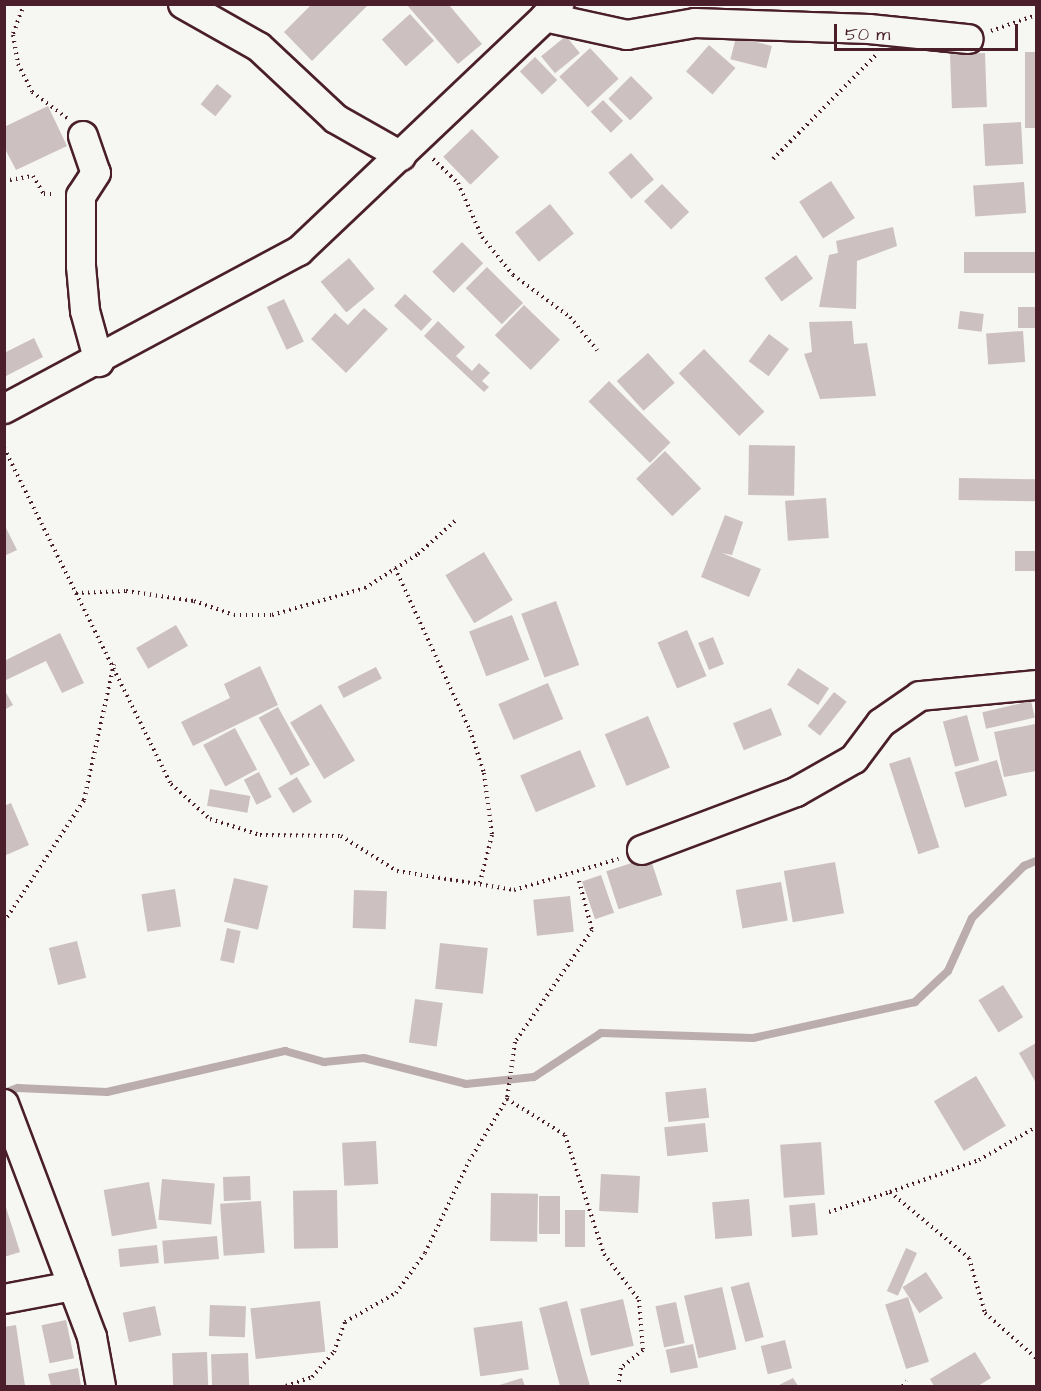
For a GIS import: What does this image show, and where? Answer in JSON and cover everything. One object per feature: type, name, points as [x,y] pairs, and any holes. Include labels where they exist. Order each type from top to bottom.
[{"type":"street","points":[[183,4],[259,47],[336,119],[402,156]]},
{"type":"street","points":[[4,409],[99,362],[299,250],[402,156],[552,11],[627,35],[695,24],[901,32],[968,39]]},
{"type":"street","points":[[83,136],[96,173],[81,196],[85,311],[99,362]]},
{"type":"street","points":[[642,850],[796,792],[854,759],[881,723],[920,696],[1036,685]]},
{"type":"street","points":[[4,1104],[92,1338],[101,1386]]},
{"type":"street","points":[[4,1299],[73,1286]]},
{"type":"path","points":[[24,4],[13,35],[18,64],[32,92],[62,112],[83,136]]},
{"type":"path","points":[[968,39],[1036,15]]},
{"type":"path","points":[[773,159],[901,32]]},
{"type":"path","points":[[402,156],[429,155],[458,183],[482,237],[513,275],[570,317],[597,350]]},
{"type":"path","points":[[4,181],[33,176],[44,194],[81,196]]},
{"type":"path","points":[[4,448],[114,664],[171,784],[210,819],[260,835],[341,836],[397,871],[480,882],[514,890],[642,850]]},
{"type":"path","points":[[76,593],[126,591],[194,601],[234,615],[272,615],[365,588],[395,568],[455,521]]},
{"type":"path","points":[[395,568],[470,730],[484,773],[492,836],[480,882]]},
{"type":"path","points":[[4,922],[84,800],[114,664]]},
{"type":"path","points":[[286,1386],[312,1377],[334,1352],[345,1322],[396,1293],[425,1253],[469,1161],[507,1100],[515,1042],[592,930],[579,881]]},
{"type":"path","points":[[507,1100],[565,1135],[604,1254],[639,1300],[643,1350],[621,1368],[618,1386]]},
{"type":"path","points":[[829,1212],[979,1160],[1036,1127]]},
{"type":"path","points":[[890,1192],[969,1258],[985,1313],[1036,1358]]},
{"type":"path","points":[[903,1386],[906,1381]]},
{"type":"building","points":[[312,4],[369,4],[312,61],[284,32]]},
{"type":"building","points":[[407,5],[449,5],[482,44],[458,64]]},
{"type":"building","points":[[410,14],[434,41],[406,66],[382,39]]},
{"type":"building","points":[[566,36],[580,53],[555,73],[541,56]]},
{"type":"building","points":[[736,37],[772,46],[766,68],[730,59]]},
{"type":"building","points":[[709,45],[735,68],[712,94],[686,71]]},
{"type":"building","points":[[590,48],[619,79],[588,107],[559,77]]},
{"type":"building","points":[[1025,52],[1036,52],[1036,128],[1025,128]]},
{"type":"building","points":[[985,53],[987,107],[952,108],[950,54]]},
{"type":"building","points":[[535,57],[557,80],[542,95],[520,72]]},
{"type":"building","points":[[631,76],[653,98],[630,121],[608,99]]},
{"type":"building","points":[[217,84],[232,96],[215,116],[201,104]]},
{"type":"building","points":[[603,100],[623,121],[611,133],[591,112]]},
{"type":"building","points":[[48,106],[67,146],[16,170],[4,147],[4,127]]},
{"type":"building","points":[[1021,122],[1023,164],[985,166],[983,124]]},
{"type":"building","points":[[472,129],[499,157],[470,185],[443,157]]},
{"type":"building","points":[[631,153],[654,179],[631,199],[608,173]]},
{"type":"building","points":[[831,181],[855,218],[823,239],[799,202]]},
{"type":"building","points":[[1024,182],[1026,213],[975,216],[973,186]]},
{"type":"building","points":[[662,184],[689,212],[671,229],[644,201]]},
{"type":"building","points":[[550,204],[574,234],[539,262],[515,232]]},
{"type":"building","points":[[893,227],[897,246],[857,261],[856,309],[819,307],[829,255],[838,253],[836,241]]},
{"type":"building","points":[[462,242],[483,263],[454,293],[432,272]]},
{"type":"building","points":[[964,252],[1036,252],[1036,273],[964,273]]},
{"type":"building","points":[[796,255],[813,278],[781,301],[764,278]]},
{"type":"building","points":[[349,258],[375,289],[346,312],[321,282]]},
{"type":"building","points":[[487,267],[523,303],[502,324],[466,288]]},
{"type":"building","points":[[405,294],[432,319],[421,331],[394,306]]},
{"type":"building","points":[[284,299],[304,342],[287,350],[267,307]]},
{"type":"building","points":[[524,305],[560,340],[531,370],[495,335]]},
{"type":"building","points":[[1018,307],[1036,307],[1036,328],[1018,328]]},
{"type":"building","points":[[364,308],[388,329],[346,373],[311,339],[335,313],[348,325]]},
{"type":"building","points":[[960,311],[984,314],[982,332],[958,329]]},
{"type":"building","points":[[438,321],[465,347],[456,356],[472,371],[479,363],[490,373],[482,381],[489,387],[484,392],[424,336]]},
{"type":"building","points":[[852,321],[854,344],[867,343],[876,396],[820,399],[804,354],[812,352],[809,322]]},
{"type":"building","points":[[1023,331],[1025,362],[988,365],[986,334]]},
{"type":"building","points":[[769,334],[789,349],[769,376],[749,361]]},
{"type":"building","points":[[34,338],[43,357],[4,377],[4,353]]},
{"type":"building","points":[[704,349],[764,412],[739,436],[679,373]]},
{"type":"building","points":[[648,353],[675,383],[644,411],[617,381]]},
{"type":"building","points":[[609,381],[671,443],[650,463],[588,402]]},
{"type":"building","points":[[749,445],[795,446],[794,496],[748,495]]},
{"type":"building","points":[[665,451],[701,488],[672,516],[636,479]]},
{"type":"building","points":[[959,478],[1036,479],[1036,501],[959,500]]},
{"type":"building","points":[[826,498],[829,538],[788,541],[785,501]]},
{"type":"building","points":[[725,515],[743,522],[732,555],[722,553],[761,569],[749,597],[701,577]]},
{"type":"building","points":[[4,524],[17,550],[4,556]]},
{"type":"building","points":[[1015,551],[1036,551],[1036,571],[1015,571]]},
{"type":"building","points":[[484,552],[513,600],[474,623],[445,575]]},
{"type":"building","points":[[556,601],[579,665],[544,678],[521,614]]},
{"type":"building","points":[[512,615],[529,660],[486,676],[469,631]]},
{"type":"building","points":[[176,625],[188,646],[148,669],[136,648]]},
{"type":"building","points":[[687,630],[707,676],[677,689],[658,643]]},
{"type":"building","points":[[60,633],[84,683],[62,693],[46,661],[4,681],[4,661]]},
{"type":"building","points":[[713,637],[724,664],[709,670],[698,643]]},
{"type":"building","points":[[260,666],[278,705],[193,746],[181,722],[230,698],[224,684]]},
{"type":"building","points":[[376,667],[382,679],[344,698],[338,687]]},
{"type":"building","points":[[798,668],[829,688],[818,705],[787,685]]},
{"type":"building","points":[[548,683],[563,719],[514,740],[498,704]]},
{"type":"building","points":[[4,689],[13,705],[4,710]]},
{"type":"building","points":[[834,692],[847,702],[820,736],[808,726]]},
{"type":"building","points":[[1031,701],[1035,718],[986,729],[982,712]]},
{"type":"building","points":[[321,704],[355,761],[324,779],[290,723]]},
{"type":"building","points":[[278,707],[310,765],[291,775],[259,718]]},
{"type":"building","points":[[771,708],[782,735],[744,750],[733,723]]},
{"type":"building","points":[[967,715],[979,760],[955,767],[943,721]]},
{"type":"building","points":[[648,716],[670,768],[627,786],[605,734]]},
{"type":"building","points":[[1035,724],[1036,771],[1004,777],[994,732]]},
{"type":"building","points":[[235,728],[257,769],[225,786],[203,745]]},
{"type":"building","points":[[580,750],[596,787],[536,812],[520,775]]},
{"type":"building","points":[[910,757],[939,847],[918,854],[889,764]]},
{"type":"building","points":[[997,760],[1007,796],[965,808],[955,772]]},
{"type":"building","points":[[259,772],[272,797],[257,805],[244,780]]},
{"type":"building","points":[[297,777],[312,802],[293,813],[278,788]]},
{"type":"building","points":[[210,789],[250,796],[247,813],[207,806]]},
{"type":"building","points":[[11,803],[29,845],[4,856],[4,806]]},
{"type":"building","points":[[650,857],[662,895],[619,909],[606,871]]},
{"type":"building","points":[[835,862],[844,913],[793,922],[784,871]]},
{"type":"building","points":[[601,875],[614,913],[595,919],[582,882]]},
{"type":"building","points":[[234,878],[268,886],[258,930],[224,922]]},
{"type":"building","points":[[781,882],[788,920],[742,928],[736,890]]},
{"type":"building","points":[[175,889],[181,927],[147,932],[141,894]]},
{"type":"building","points":[[354,890],[387,891],[386,929],[353,928]]},
{"type":"building","points":[[570,896],[574,932],[537,936],[533,900]]},
{"type":"building","points":[[227,928],[241,931],[234,963],[220,960]]},
{"type":"building","points":[[77,941],[86,978],[58,985],[49,948]]},
{"type":"building","points":[[440,943],[488,948],[483,994],[435,989]]},
{"type":"building","points":[[1003,985],[1023,1017],[999,1033],[978,1000]]},
{"type":"building","points":[[415,999],[443,1003],[437,1046],[409,1043]]},
{"type":"building","points":[[1036,1043],[1036,1083],[1019,1053]]},
{"type":"building","points":[[976,1076],[1006,1126],[964,1151],[934,1101]]},
{"type":"building","points":[[706,1088],[709,1118],[668,1122],[665,1092]]},
{"type":"building","points":[[705,1123],[708,1152],[667,1156],[664,1127]]},
{"type":"building","points":[[376,1141],[378,1184],[344,1186],[342,1143]]},
{"type":"building","points":[[821,1142],[825,1195],[784,1198],[780,1145]]},
{"type":"building","points":[[601,1174],[640,1176],[638,1213],[599,1211]]},
{"type":"building","points":[[250,1176],[251,1200],[224,1201],[223,1177]]},
{"type":"building","points":[[162,1179],[215,1184],[211,1224],[158,1220]]},
{"type":"building","points":[[149,1182],[157,1228],[112,1236],[104,1190]]},
{"type":"building","points":[[337,1190],[338,1248],[294,1249],[293,1191]]},
{"type":"building","points":[[491,1193],[538,1194],[537,1242],[490,1241]]},
{"type":"building","points":[[539,1196],[560,1196],[560,1234],[539,1234]]},
{"type":"building","points":[[749,1199],[752,1236],[715,1239],[712,1202]]},
{"type":"building","points":[[4,1201],[20,1252],[4,1257]]},
{"type":"building","points":[[261,1201],[265,1253],[224,1256],[220,1204]]},
{"type":"building","points":[[815,1203],[818,1235],[792,1237],[789,1205]]},
{"type":"building","points":[[565,1210],[585,1210],[585,1247],[565,1247]]},
{"type":"building","points":[[217,1236],[219,1259],[164,1264],[162,1241]]},
{"type":"building","points":[[157,1245],[159,1263],[120,1267],[118,1249]]},
{"type":"building","points":[[906,1248],[917,1253],[898,1296],[887,1291]]},
{"type":"building","points":[[926,1272],[943,1298],[919,1313],[903,1287]]},
{"type":"building","points":[[749,1282],[764,1337],[745,1342],[731,1287]]},
{"type":"building","points":[[722,1287],[736,1349],[698,1358],[684,1296]]},
{"type":"building","points":[[908,1297],[929,1362],[906,1369],[885,1304]]},
{"type":"building","points":[[623,1299],[634,1346],[591,1356],[580,1309]]},
{"type":"building","points":[[320,1301],[325,1352],[256,1359],[250,1308]]},
{"type":"building","points":[[567,1301],[590,1386],[560,1386],[539,1308]]},
{"type":"building","points":[[676,1302],[685,1343],[664,1347],[655,1306]]},
{"type":"building","points":[[210,1305],[246,1306],[245,1337],[209,1336]]},
{"type":"building","points":[[155,1306],[161,1335],[129,1342],[123,1313]]},
{"type":"building","points":[[66,1320],[74,1358],[50,1363],[42,1325]]},
{"type":"building","points":[[522,1321],[529,1370],[480,1376],[473,1328]]},
{"type":"building","points":[[16,1325],[25,1386],[4,1386],[4,1327]]},
{"type":"building","points":[[785,1340],[792,1368],[768,1374],[761,1346]]},
{"type":"building","points":[[693,1344],[698,1367],[671,1373],[666,1350]]},
{"type":"building","points":[[207,1352],[208,1386],[173,1386],[172,1353]]},
{"type":"building","points":[[975,1352],[991,1378],[978,1386],[934,1386],[930,1379]]},
{"type":"building","points":[[248,1353],[249,1386],[212,1386],[211,1354]]},
{"type":"building","points":[[78,1368],[81,1386],[51,1386],[48,1374]]},
{"type":"building","points":[[522,1378],[525,1386],[496,1386]]},
{"type":"building","points":[[793,1378],[798,1386],[777,1386]]},
{"type":"waterway","points":[[4,1093],[18,1088],[107,1092],[285,1051],[324,1062],[364,1058],[466,1084],[534,1077],[601,1033],[753,1038],[915,1002],[948,971],[972,918],[1024,866],[1036,861]]}]
